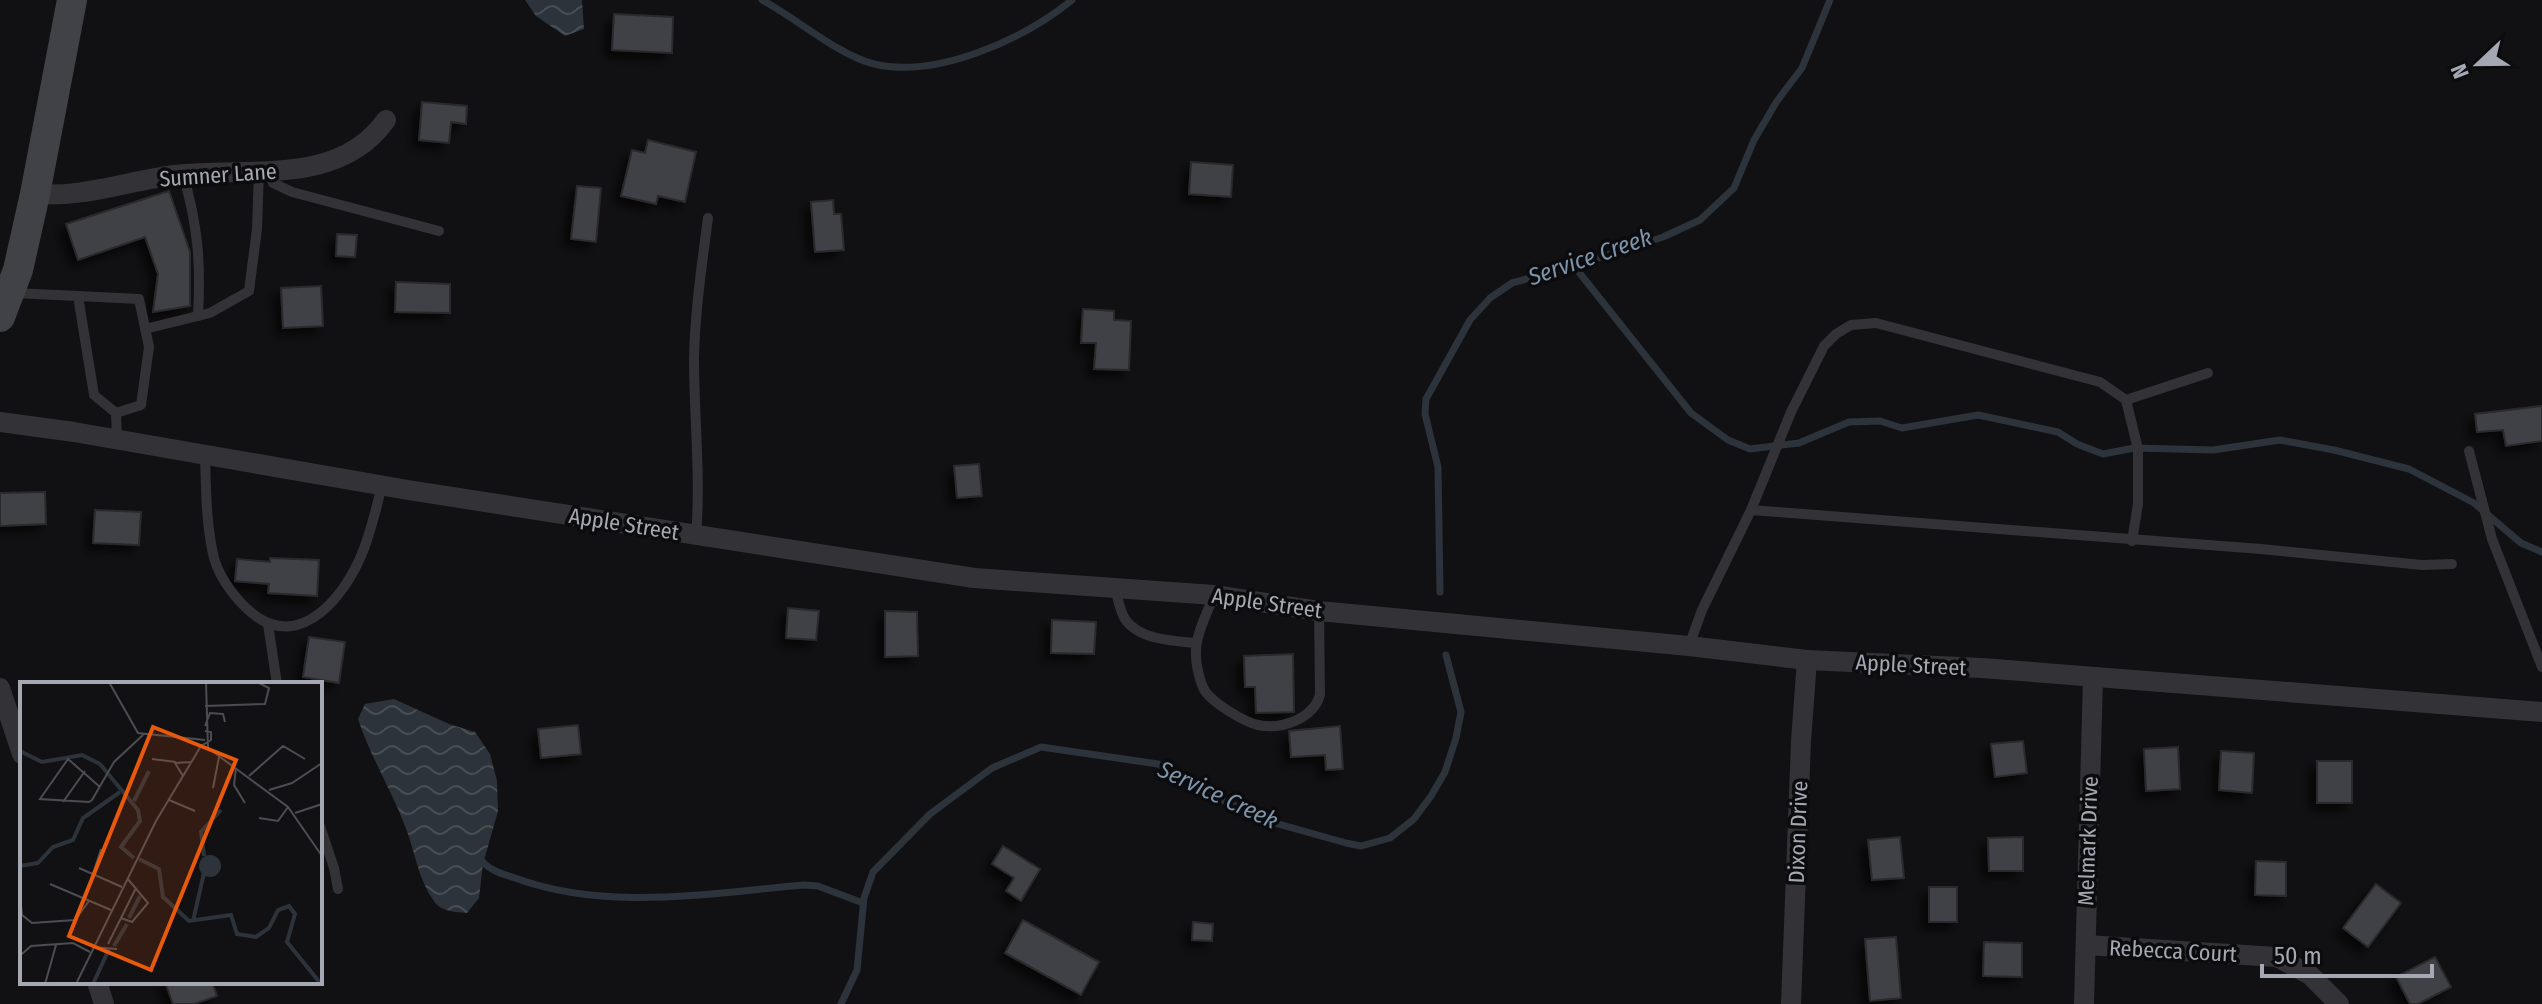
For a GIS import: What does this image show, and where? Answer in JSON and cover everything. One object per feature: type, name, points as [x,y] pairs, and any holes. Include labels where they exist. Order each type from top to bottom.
[{"type":"street","points":[[5,305],[35,194],[72,0]]},
{"type":"street","name":"Sumner Lane","points":[[35,194],[58,196],[183,174],[301,169],[341,158],[361,147],[386,120]]},
{"type":"street","name":"Apple Street","points":[[0,422],[696,536],[974,578],[1214,595],[1319,611],[1807,660],[1982,668],[2542,712]]},
{"type":"street","name":"Dixon Drive","points":[[1791,1004],[1807,660]]},
{"type":"street","name":"Melmark Drive","points":[[2084,1004],[2093,678]]},
{"type":"street","points":[[0,688],[20,748]]},
{"type":"street","name":"Rebecca Court","points":[[2086,945],[2277,957],[2310,975],[2339,1004]]},
{"type":"street","points":[[98,984],[104,1004]]},
{"type":"lane","points":[[264,171],[273,183],[292,192],[439,231]]},
{"type":"lane","points":[[145,329],[210,313],[249,291],[264,171]]},
{"type":"lane","points":[[183,174],[192,203],[201,263],[198,316]]},
{"type":"lane","points":[[696,536],[700,495],[694,358],[698,291],[708,218]]},
{"type":"lane","points":[[78,296],[94,395],[116,413],[117,440]]},
{"type":"lane","points":[[5,305],[78,296],[139,299],[149,347],[141,405],[116,413]]},
{"type":"lane","points":[[1689,646],[1715,581],[1751,510],[1791,412],[1824,346],[1851,325],[1876,323],[2043,366],[2100,382],[2126,400],[2138,449],[2138,504],[2132,541]]},
{"type":"lane","points":[[2126,400],[2208,373]]},
{"type":"lane","points":[[2469,451],[2492,539],[2542,667]]},
{"type":"lane","points":[[205,455],[207,503],[215,560],[228,586],[248,610],[268,624],[285,628],[320,614],[344,586],[361,557],[382,485]]},
{"type":"lane","points":[[1751,510],[2261,549],[2422,565],[2452,564]]},
{"type":"lane","points":[[1114,587],[1125,619],[1132,625],[1163,640],[1196,643]]},
{"type":"lane","points":[[1214,595],[1196,643],[1195,659],[1205,691],[1222,707],[1256,725],[1296,721],[1317,706],[1320,695],[1319,611]]},
{"type":"lane","points":[[268,624],[277,682]]},
{"type":"lane","points":[[322,832],[338,889]]},
{"type":"water","points":[[525,0],[582,0],[584,29],[565,36],[536,16]]},
{"type":"water","points":[[394,699],[449,724],[475,732],[490,754],[497,781],[498,811],[483,864],[479,898],[467,913],[449,911],[434,901],[420,874],[399,812],[358,719],[365,704]]},
{"type":"building","points":[[614,14],[673,17],[672,53],[612,50]]},
{"type":"building","points":[[422,102],[467,106],[466,124],[451,122],[449,143],[419,140]]},
{"type":"building","points":[[648,140],[696,152],[685,202],[658,196],[656,204],[621,196],[632,150],[645,153]]},
{"type":"building","points":[[1191,162],[1233,165],[1231,197],[1189,194]]},
{"type":"building","points":[[577,186],[601,188],[596,242],[571,239]]},
{"type":"building","points":[[169,191],[190,252],[190,306],[153,312],[158,274],[145,237],[78,260],[66,224]]},
{"type":"building","points":[[833,200],[834,214],[841,214],[844,250],[815,252],[811,202]]},
{"type":"building","points":[[337,234],[357,235],[355,257],[336,256]]},
{"type":"building","points":[[396,282],[450,284],[450,313],[395,312]]},
{"type":"building","points":[[321,286],[323,326],[283,328],[281,288]]},
{"type":"building","points":[[1083,309],[1114,311],[1114,320],[1131,321],[1129,370],[1094,369],[1096,343],[1081,343]]},
{"type":"building","points":[[2542,406],[2542,441],[2506,446],[2503,430],[2477,432],[2475,414]]},
{"type":"building","points":[[979,464],[982,496],[957,498],[954,466]]},
{"type":"building","points":[[45,492],[46,524],[0,526],[0,493]]},
{"type":"building","points":[[95,510],[141,512],[139,545],[93,543]]},
{"type":"building","points":[[270,558],[319,560],[317,596],[268,593],[269,584],[235,581],[237,559],[270,562]]},
{"type":"building","points":[[788,608],[819,611],[816,640],[786,638]]},
{"type":"building","points":[[885,611],[917,612],[918,656],[885,657]]},
{"type":"building","points":[[1052,620],[1096,622],[1094,654],[1051,653]]},
{"type":"building","points":[[309,637],[345,642],[339,683],[303,677]]},
{"type":"building","points":[[1293,654],[1294,712],[1256,713],[1255,687],[1245,687],[1244,656]]},
{"type":"building","points":[[578,725],[581,754],[541,758],[538,729]]},
{"type":"building","points":[[1340,726],[1343,769],[1326,770],[1325,755],[1291,757],[1289,731]]},
{"type":"building","points":[[2023,741],[2027,773],[1995,777],[1991,744]]},
{"type":"building","points":[[2178,747],[2180,789],[2146,791],[2144,749]]},
{"type":"building","points":[[2221,751],[2254,753],[2252,793],[2219,790]]},
{"type":"building","points":[[2317,761],[2352,761],[2352,803],[2317,803]]},
{"type":"building","points":[[1900,837],[1904,878],[1872,880],[1868,840]]},
{"type":"building","points":[[2023,837],[2023,871],[1989,871],[1988,838]]},
{"type":"building","points":[[1003,846],[1040,869],[1021,901],[1006,891],[1014,878],[992,864]]},
{"type":"building","points":[[2256,861],[2286,862],[2286,896],[2255,895]]},
{"type":"building","points":[[2376,884],[2401,903],[2368,947],[2343,928]]},
{"type":"building","points":[[1929,887],[1957,887],[1957,922],[1929,922]]},
{"type":"building","points":[[1023,920],[1099,962],[1081,995],[1005,953]]},
{"type":"building","points":[[1193,922],[1213,924],[1212,941],[1192,940]]},
{"type":"building","points":[[1896,937],[1901,998],[1870,1001],[1865,939]]},
{"type":"building","points":[[1984,942],[2022,943],[2022,977],[1983,976]]},
{"type":"building","points":[[2435,957],[2451,987],[2418,1004],[2410,1004],[2396,977]]},
{"type":"building","points":[[166,984],[213,984],[217,996],[194,1004],[173,1004]]},
{"type":"waterway","points":[[762,0],[846,53],[874,64],[899,67],[952,61],[979,52],[1030,29],[1072,0]]},
{"type":"waterway","name":"Service Creek","points":[[1440,592],[1438,467],[1425,414],[1426,399],[1470,320],[1490,298],[1512,283],[1663,237],[1700,220],[1734,188],[1754,140],[1777,101],[1802,68],[1830,0]]},
{"type":"waterway","points":[[1574,266],[1691,413],[1728,440],[1750,449],[1799,443],[1849,422],[1880,421],[1902,428],[1978,415],[2058,432],[2077,444],[2103,454],[2134,448],[2213,450],[2280,440],[2409,469],[2474,503],[2521,543],[2542,552]]},
{"type":"waterway","name":"Service Creek","points":[[841,1004],[857,970],[864,898],[873,872],[930,814],[992,768],[1041,747],[1158,764],[1264,820],[1346,843],[1361,846],[1390,838],[1414,819],[1431,796],[1445,772],[1456,738],[1461,712],[1446,655]]},
{"type":"waterway","points":[[479,857],[490,868],[505,875],[586,895],[658,897],[804,885],[818,886],[863,903]]}]
